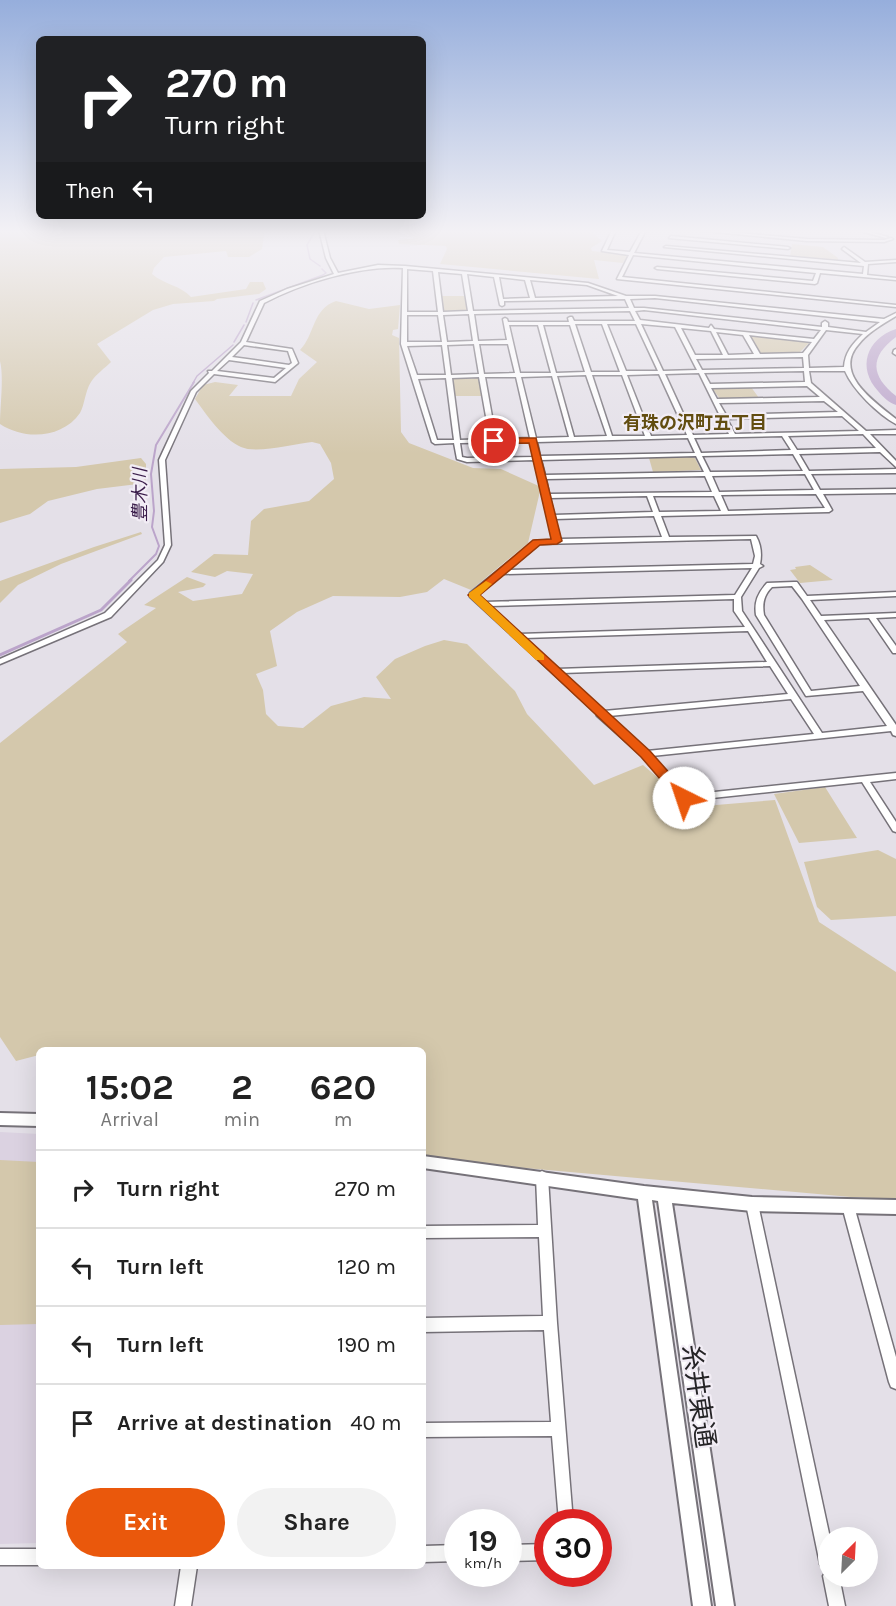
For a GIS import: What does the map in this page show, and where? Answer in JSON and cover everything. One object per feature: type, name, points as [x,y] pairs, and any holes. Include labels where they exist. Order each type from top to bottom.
[{"type":"street","points":[[0,662],[108,615],[161,561],[168,545],[162,460],[194,391],[210,372],[243,343],[261,305]]},
{"type":"street","points":[[405,305],[404,344],[435,442],[896,432]]},
{"type":"street","points":[[439,305],[455,442],[459,458],[467,460],[883,450]]},
{"type":"street","points":[[470,305],[494,441]]},
{"type":"street","points":[[502,305],[557,541]]},
{"type":"street","points":[[565,305],[610,438]]},
{"type":"street","points":[[631,305],[725,512]]},
{"type":"street","points":[[718,305],[710,330],[726,356]]},
{"type":"street","points":[[727,305],[885,321]]},
{"type":"street","points":[[405,314],[634,310],[714,316],[866,333]]},
{"type":"street","points":[[896,314],[866,333],[849,352],[846,369],[851,382],[861,393],[896,422]]},
{"type":"street","points":[[826,315],[825,328],[806,355],[808,384],[864,432],[896,465]]},
{"type":"street","points":[[604,322],[649,437]]},
{"type":"street","points":[[506,324],[639,322],[814,341]]},
{"type":"street","points":[[540,324],[572,439]]},
{"type":"street","points":[[677,326],[733,435]]},
{"type":"street","points":[[745,333],[758,356]]},
{"type":"street","points":[[404,344],[510,342]]},
{"type":"street","points":[[210,372],[275,380],[296,360],[290,350],[243,343]]},
{"type":"street","points":[[693,357],[806,355]]},
{"type":"street","points":[[226,358],[290,367]]},
{"type":"street","points":[[414,377],[846,369]]},
{"type":"street","points":[[708,386],[808,384]]},
{"type":"street","points":[[715,401],[824,399]]},
{"type":"street","points":[[723,417],[842,414]]},
{"type":"street","points":[[551,517],[829,510],[784,434]]},
{"type":"street","points":[[542,477],[896,471]]},
{"type":"street","points":[[546,496],[896,491]]},
{"type":"street","points":[[649,494],[666,539]]},
{"type":"street","points":[[820,736],[738,611],[737,597],[759,566],[760,553],[754,537],[537,542],[473,595],[645,754],[684,798],[896,776]]},
{"type":"street","points":[[501,572],[759,566]]},
{"type":"street","points":[[866,688],[809,694],[760,615],[758,605],[763,591],[770,585],[794,584],[819,618],[895,730]]},
{"type":"street","points":[[805,598],[896,594]]},
{"type":"street","points":[[484,604],[737,597]]},
{"type":"street","points":[[819,618],[896,615]]},
{"type":"street","points":[[871,616],[896,651]]},
{"type":"street","points":[[518,636],[750,629]]},
{"type":"street","points":[[554,671],[771,664]]},
{"type":"street","points":[[600,714],[793,696]]},
{"type":"street","points":[[645,754],[895,730]]},
{"type":"street","points":[[865,780],[896,829]]},
{"type":"street","points":[[0,1119],[36,1120]]},
{"type":"street","points":[[426,1161],[644,1193],[752,1204],[894,1209]]},
{"type":"street","points":[[542,1177],[550,1323],[565,1509]]},
{"type":"street","name":"糸井東通","points":[[644,1193],[702,1606]]},
{"type":"street","name":"糸井東通","points":[[664,1195],[725,1606]]},
{"type":"street","points":[[752,1204],[820,1527]]},
{"type":"street","points":[[848,1206],[896,1382]]},
{"type":"street","points":[[426,1232],[545,1231]]},
{"type":"street","points":[[426,1325],[550,1323]]},
{"type":"street","points":[[426,1430],[558,1429]]},
{"type":"street","points":[[426,1554],[444,1553]]},
{"type":"street","points":[[0,1557],[36,1557]]},
{"type":"street","points":[[183,1606],[189,1569]]},
{"type":"street","points":[[833,1587],[837,1606]]},
{"type":"shaded area","points":[[0,305],[170,305],[153,310],[97,344],[111,362],[91,382],[80,413],[72,422],[53,432],[20,433],[0,424],[2,383]]},
{"type":"shaded area","points":[[328,305],[352,305],[369,309],[400,305],[398,329],[393,330],[392,335],[399,338],[401,432],[409,443],[473,468],[501,469],[541,487],[528,543],[471,590],[444,579],[427,592],[400,597],[333,596],[297,612],[270,631],[277,666],[256,674],[263,690],[266,714],[278,726],[303,728],[331,706],[364,697],[391,699],[376,677],[395,659],[444,640],[467,644],[515,691],[527,714],[594,785],[643,765],[692,807],[775,800],[819,922],[896,972],[896,1199],[426,1159],[426,1047],[36,1047],[36,1056],[16,1061],[0,1037],[0,743],[127,642],[118,634],[156,608],[144,605],[187,577],[206,584],[203,587],[178,592],[193,601],[242,594],[253,574],[227,571],[215,577],[191,572],[214,554],[248,555],[251,521],[264,509],[309,501],[334,479],[331,463],[320,444],[312,442],[256,449],[241,447],[221,432],[195,399],[203,385],[215,382],[238,385],[229,396],[291,396],[299,379],[317,362],[300,350],[309,337],[318,316]]},
{"type":"shaded area","points":[[442,305],[466,305],[467,311],[443,312]]},
{"type":"shaded area","points":[[748,336],[809,343],[799,353],[759,354]]},
{"type":"shaded area","points":[[479,378],[481,396],[453,396],[451,379]]},
{"type":"shaded area","points":[[751,387],[759,398],[720,399],[712,388]]},
{"type":"shaded area","points":[[141,458],[146,464],[146,483],[97,489],[48,501],[30,514],[0,523],[0,469],[76,467]]},
{"type":"shaded area","points":[[649,458],[695,458],[701,470],[653,472]]},
{"type":"shaded area","points":[[141,532],[142,534],[61,564],[18,585],[0,603],[0,581]]},
{"type":"shaded area","points":[[810,565],[833,580],[800,583],[790,570]]},
{"type":"shaded area","points":[[825,787],[857,838],[799,843],[774,794]]},
{"type":"shaded area","points":[[878,850],[896,859],[896,916],[831,920],[817,907],[804,862]]},
{"type":"shaded area","points":[[0,1132],[36,1134],[36,1543],[0,1544]]},
{"type":"shaded area","points":[[0,1160],[36,1162],[36,1324],[0,1325]]},
{"type":"waterway","name":"豊木川","points":[[246,322],[252,305]]},
{"type":"waterway","name":"豊木川","points":[[234,342],[244,325]]},
{"type":"waterway","points":[[896,332],[876,349],[871,357],[870,366],[877,384],[896,402]]},
{"type":"waterway","name":"豊木川","points":[[193,383],[197,376],[233,345]]},
{"type":"waterway","name":"豊木川","points":[[129,581],[156,554],[159,546],[152,527],[154,511],[151,474],[156,445],[194,382]]},
{"type":"waterway","name":"豊木川","points":[[0,655],[101,610],[131,580]]},
{"type":"slow traffic","points":[[486,584],[473,595],[540,657]]},
{"type":"district","name":"有珠の沢町五丁目","points":[[695,423]]},
{"type":"route","points":[[494,441],[533,440],[557,541],[537,542],[473,595],[645,754],[684,798]]}]
